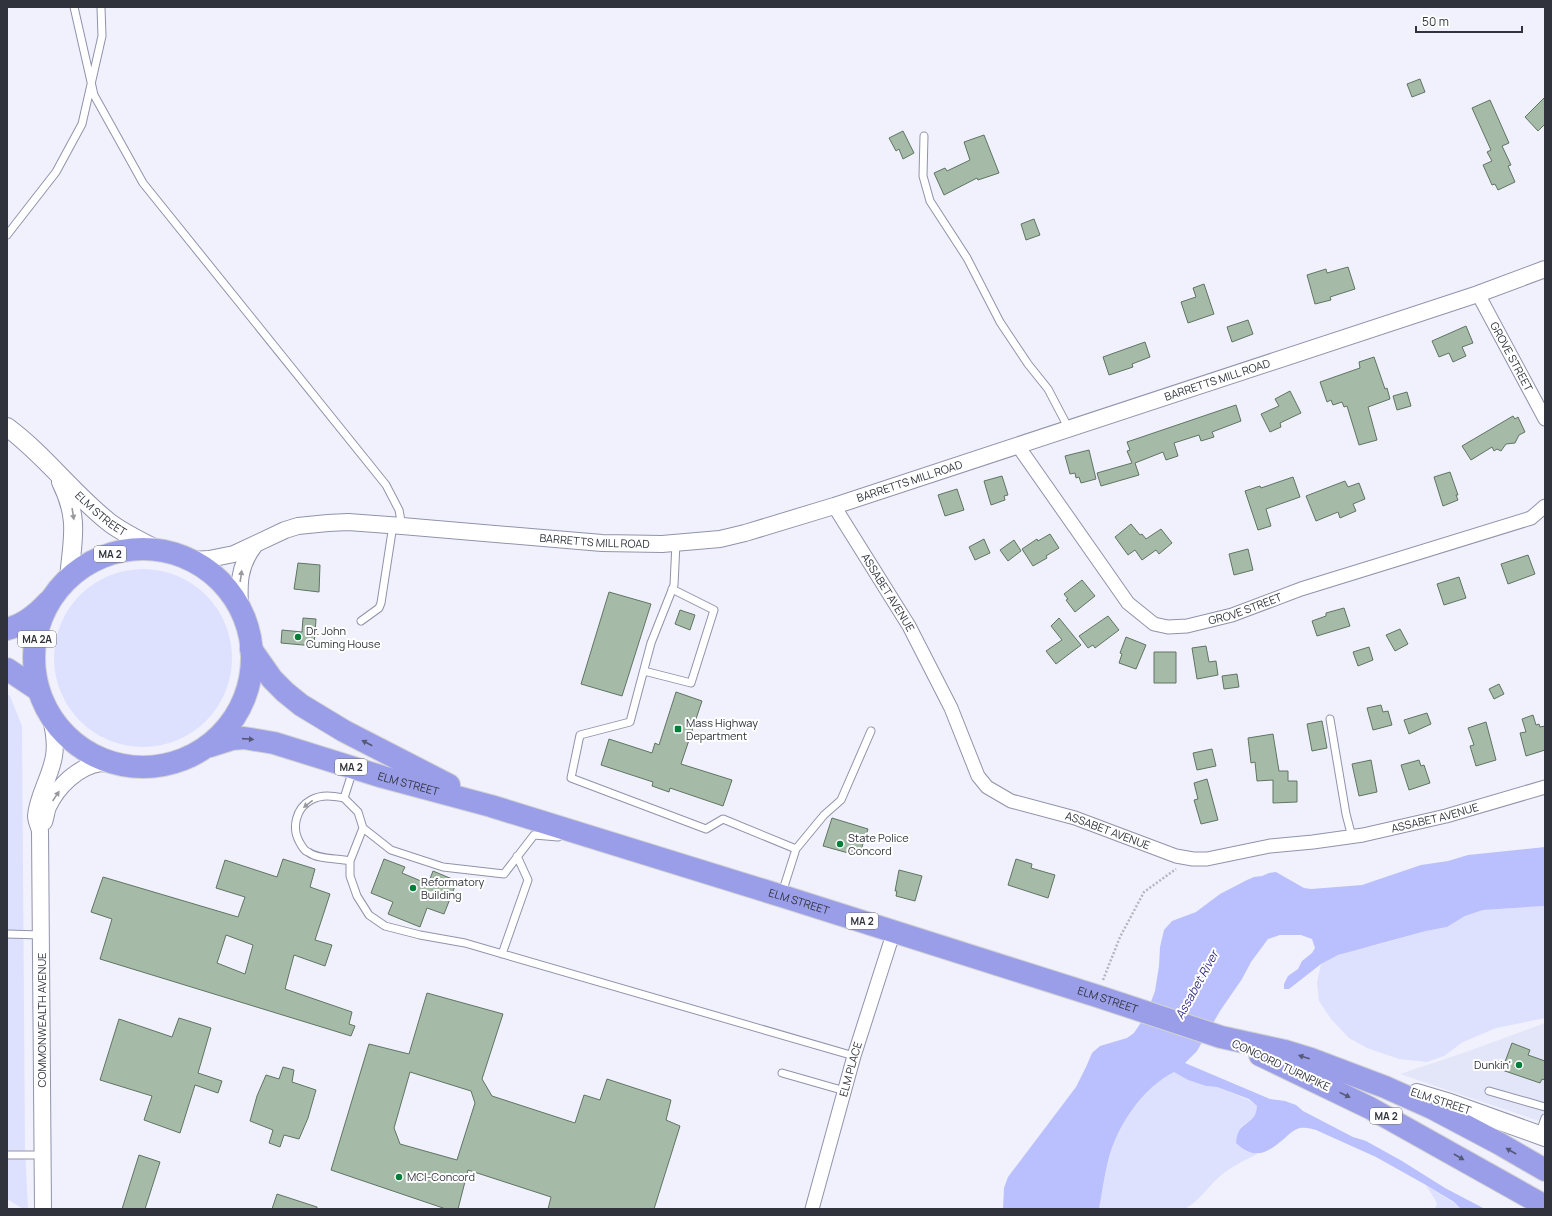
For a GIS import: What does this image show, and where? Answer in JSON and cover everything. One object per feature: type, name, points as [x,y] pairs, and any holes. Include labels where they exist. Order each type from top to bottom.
[{"type":"highway","name":"MA 2","points":[[7,629],[27,621],[40,611],[78,571],[103,556],[118,551],[135,549],[158,550],[175,554],[202,566],[222,583],[232,595],[240,610],[249,635],[251,649]]},
{"type":"highway","name":"MA 2A","points":[[37,689],[35,647],[38,630],[45,614],[63,587]]},
{"type":"highway","points":[[210,746],[230,722],[241,703],[250,671],[251,649]]},
{"type":"highway","name":"ELM STREET","points":[[251,649],[269,674],[285,692],[319,717],[491,806]]},
{"type":"highway","points":[[7,669],[37,689]]},
{"type":"highway","name":"MA 2","points":[[37,689],[42,704],[52,719],[69,738],[83,748],[112,762],[128,766],[145,767],[175,762],[201,753],[210,746]]},
{"type":"highway","name":"ELM STREET","points":[[210,746],[232,739],[258,740],[491,806],[894,931],[1221,1037]]},
{"type":"highway","name":"CONCORD TURNPIKE","points":[[1221,1037],[1285,1051],[1336,1068],[1432,1108],[1545,1170]]},
{"type":"highway","name":"CONCORD TURNPIKE","points":[[1221,1037],[1370,1108],[1545,1206]]},
{"type":"main road","name":"ELM STREET","points":[[7,427],[34,449],[89,505],[111,524],[158,550]]},
{"type":"main road","name":"ELM STREET","points":[[51,466],[66,493],[74,516],[73,543],[63,587]]},
{"type":"main road","name":"ELM STREET","points":[[1336,1068],[1447,1102],[1542,1136]]},
{"type":"street","name":"BARRETTS MILL ROAD","points":[[190,560],[221,557],[234,554],[254,546],[285,530],[313,524],[348,522],[602,543],[676,543],[720,539],[746,533],[834,506],[1018,446],[1478,294],[1545,268]]},
{"type":"street","name":"GROVE STREET","points":[[1478,294],[1545,419]]},
{"type":"street","name":"GROVE STREET","points":[[1018,446],[1128,603],[1154,624],[1168,627],[1187,626],[1232,615],[1301,589],[1531,518],[1545,506]]},
{"type":"street","name":"ASSABET AVENUE","points":[[834,506],[909,626],[951,708],[978,776],[987,787],[1000,796],[1011,801],[1075,818],[1176,856],[1193,859],[1207,859],[1270,846],[1352,837],[1425,821],[1545,787]]},
{"type":"street","points":[[240,610],[239,591],[242,566],[246,556],[254,546]]},
{"type":"street","name":"COMMONWEALTH AVENUE","points":[[43,1209],[40,831],[36,818],[54,755],[52,719]]},
{"type":"street","name":"COMMONWEALTH AVENUE","points":[[40,831],[48,807],[55,795],[66,781],[75,773],[89,766],[101,763],[128,766]]},
{"type":"street","name":"ELM PLACE","points":[[812,1209],[854,1056],[894,931]]},
{"type":"lane","points":[[74,7],[94,95],[143,183],[386,485],[399,510],[398,525],[382,603],[379,608],[361,621]]},
{"type":"lane","points":[[7,235],[56,172],[82,124],[102,36],[101,7]]},
{"type":"lane","points":[[924,136],[923,176],[930,200],[967,258],[1000,322],[1028,364],[1048,389],[1069,429]]},
{"type":"lane","points":[[676,543],[674,585],[651,643],[630,722],[580,735],[571,778],[706,829],[723,818],[796,849]]},
{"type":"lane","points":[[644,671],[691,684],[714,610],[672,588]]},
{"type":"lane","points":[[1330,719],[1346,814],[1352,837]]},
{"type":"lane","points":[[781,896],[796,849],[824,815],[841,800],[871,731]]},
{"type":"lane","points":[[344,798],[354,768]]},
{"type":"lane","points":[[350,861],[321,857],[307,852],[298,840],[295,829],[296,818],[302,808],[311,800],[325,795],[344,798],[358,812],[363,828],[391,850],[443,867],[504,874],[534,835],[601,840]]},
{"type":"lane","points":[[363,828],[350,861],[350,876],[357,896],[369,915],[386,926],[420,936],[465,943],[854,1056]]},
{"type":"lane","points":[[502,954],[528,880],[517,856]]},
{"type":"lane","points":[[7,934],[41,935]]},
{"type":"lane","points":[[782,1073],[845,1091]]},
{"type":"lane","points":[[1489,1091],[1545,1107]]},
{"type":"lane","points":[[1542,1136],[1545,1118]]},
{"type":"lane","points":[[7,1155],[43,1155]]},
{"type":"path","points":[[1098,996],[1120,937],[1144,892],[1193,859]]},
{"type":"shaded area","points":[[152,569],[177,575],[185,579],[200,589],[212,601],[226,624],[231,641],[231,675],[226,692],[212,715],[200,727],[177,741],[160,746],[134,747],[109,741],[101,737],[86,727],[74,715],[60,692],[55,675],[54,649],[60,624],[64,616],[74,601],[86,589],[109,575],[126,570]]},
{"type":"shaded area","points":[[7,694],[10,696],[22,726],[25,1148],[28,1209],[23,1209],[7,1199]]},
{"type":"shaded area","points":[[1545,906],[1545,1018],[1496,1028],[1463,1042],[1444,1056],[1427,1062],[1399,1059],[1367,1048],[1349,1038],[1331,1019],[1319,1001],[1317,982],[1321,964],[1338,955],[1426,931],[1447,927],[1465,916],[1483,910]]},
{"type":"shaded area","points":[[1545,1023],[1545,1123],[1400,1074],[1466,1052]]},
{"type":"shaded area","points":[[1174,1071],[1188,1080],[1206,1086],[1217,1087],[1249,1100],[1257,1106],[1252,1118],[1241,1126],[1245,1151],[1257,1154],[1226,1171],[1195,1202],[1185,1209],[1099,1209],[1108,1161],[1112,1148],[1124,1122],[1132,1109],[1151,1087]]},
{"type":"shaded area","points":[[1426,1185],[1461,1209],[1435,1209],[1437,1203]]},
{"type":"water","name":"Assabet River","points":[[1545,847],[1545,906],[1483,910],[1465,916],[1447,927],[1426,931],[1338,955],[1321,964],[1289,989],[1284,989],[1284,984],[1288,976],[1298,969],[1302,961],[1312,953],[1315,948],[1312,939],[1301,935],[1280,935],[1268,939],[1251,962],[1197,1051],[1185,1063],[1270,1099],[1285,1101],[1296,1105],[1303,1111],[1353,1137],[1366,1141],[1402,1161],[1445,1188],[1485,1209],[1461,1209],[1454,1202],[1376,1157],[1316,1130],[1303,1128],[1297,1129],[1267,1151],[1261,1153],[1249,1152],[1236,1143],[1237,1135],[1243,1126],[1253,1118],[1256,1113],[1257,1106],[1249,1099],[1217,1087],[1206,1086],[1188,1080],[1174,1072],[1162,1079],[1141,1098],[1124,1122],[1112,1148],[1108,1161],[1099,1209],[1003,1209],[1004,1188],[1008,1177],[1076,1087],[1092,1053],[1100,1046],[1127,1038],[1134,1033],[1146,1015],[1155,991],[1160,947],[1164,930],[1172,921],[1196,912],[1220,894],[1247,880],[1269,873],[1276,872],[1304,888],[1311,889],[1362,885],[1421,865],[1448,861],[1468,855]]},
{"type":"building","points":[[1420,79],[1425,92],[1412,97],[1407,84]]},
{"type":"building","points":[[1545,97],[1545,124],[1538,131],[1525,117]]},
{"type":"building","points":[[1490,100],[1509,143],[1502,146],[1511,165],[1508,166],[1515,182],[1498,190],[1495,184],[1492,185],[1483,165],[1492,161],[1487,152],[1491,150],[1472,108]]},
{"type":"building","points":[[903,131],[914,153],[903,159],[899,149],[896,151],[889,138]]},
{"type":"building","points":[[984,135],[999,173],[978,180],[977,178],[944,195],[934,173],[945,168],[947,171],[970,160],[964,142]]},
{"type":"building","points":[[1034,219],[1040,235],[1026,240],[1021,224]]},
{"type":"building","points":[[1348,267],[1355,289],[1330,297],[1331,300],[1315,304],[1307,275],[1326,269],[1327,273]]},
{"type":"building","points":[[1204,284],[1214,314],[1188,323],[1181,302],[1196,297],[1193,288]]},
{"type":"building","points":[[1248,320],[1253,334],[1232,342],[1227,327]]},
{"type":"building","points":[[1466,326],[1473,343],[1462,347],[1466,356],[1453,362],[1449,353],[1439,357],[1432,341]]},
{"type":"building","points":[[1145,342],[1150,357],[1132,364],[1133,367],[1109,375],[1103,357]]},
{"type":"building","points":[[1374,357],[1390,399],[1368,407],[1377,440],[1359,445],[1347,406],[1344,407],[1342,402],[1333,405],[1331,400],[1327,402],[1320,382],[1360,368],[1359,362]]},
{"type":"building","points":[[1290,391],[1301,413],[1280,423],[1281,427],[1270,432],[1261,414],[1279,406],[1275,399]]},
{"type":"building","points":[[1407,392],[1411,406],[1397,410],[1393,396]]},
{"type":"building","points":[[1236,405],[1241,421],[1212,432],[1214,437],[1201,441],[1199,435],[1174,443],[1178,456],[1166,460],[1163,452],[1135,463],[1139,475],[1101,486],[1097,473],[1132,463],[1127,451],[1130,450],[1127,442]]},
{"type":"building","points":[[1513,416],[1515,419],[1518,417],[1525,432],[1519,435],[1515,443],[1506,444],[1501,451],[1497,449],[1494,451],[1492,447],[1471,460],[1462,446]]},
{"type":"building","points":[[1089,450],[1096,479],[1081,483],[1079,477],[1076,478],[1075,473],[1070,474],[1065,456]]},
{"type":"building","points":[[1450,472],[1458,495],[1456,495],[1458,500],[1443,506],[1434,477]]},
{"type":"building","points":[[1002,476],[1008,495],[1004,496],[1005,500],[991,505],[984,481]]},
{"type":"building","points":[[1293,477],[1300,497],[1266,509],[1271,526],[1258,530],[1245,491],[1260,486],[1261,488]]},
{"type":"building","points":[[1345,481],[1348,487],[1359,483],[1365,499],[1353,504],[1356,511],[1340,518],[1338,512],[1316,521],[1306,496]]},
{"type":"building","points":[[957,489],[964,510],[945,516],[938,495]]},
{"type":"building","points":[[1131,524],[1140,535],[1142,534],[1146,539],[1161,529],[1172,543],[1159,554],[1156,550],[1142,560],[1135,550],[1128,555],[1115,537]]},
{"type":"building","points":[[1050,534],[1059,548],[1046,556],[1047,558],[1033,566],[1022,549],[1037,539],[1038,541]]},
{"type":"building","points":[[984,539],[990,553],[975,560],[969,547]]},
{"type":"building","points":[[1014,540],[1021,551],[1008,561],[1000,550]]},
{"type":"building","points":[[1248,549],[1253,570],[1234,575],[1229,554]]},
{"type":"building","points":[[1528,555],[1535,574],[1508,584],[1501,564]]},
{"type":"building","points":[[298,563],[320,565],[319,592],[294,589]]},
{"type":"building","points":[[1459,577],[1466,598],[1444,605],[1437,584]]},
{"type":"building","points":[[1082,580],[1095,596],[1075,612],[1066,600],[1068,599],[1064,594]]},
{"type":"building","points":[[609,592],[651,604],[622,696],[581,684]]},
{"type":"building","points":[[1344,608],[1350,626],[1317,636],[1312,621],[1326,616],[1326,613]]},
{"type":"building","points":[[680,610],[695,615],[690,630],[675,624]]},
{"type":"building","points":[[1108,616],[1119,630],[1095,648],[1093,645],[1088,648],[1079,636]]},
{"type":"building","name":"Dr. John Cuming House","points":[[303,618],[316,619],[314,646],[281,643],[282,630],[302,632]]},
{"type":"building","points":[[1059,618],[1081,645],[1056,664],[1046,651],[1062,640],[1051,626]]},
{"type":"building","points":[[1400,629],[1408,644],[1395,651],[1386,635]]},
{"type":"building","points":[[1126,637],[1146,645],[1136,669],[1119,663],[1122,654],[1120,653]]},
{"type":"building","points":[[1206,646],[1209,662],[1216,661],[1218,675],[1197,679],[1192,648]]},
{"type":"building","points":[[1369,647],[1373,660],[1358,666],[1353,652]]},
{"type":"building","points":[[1154,652],[1176,652],[1176,683],[1154,683]]},
{"type":"building","points":[[1237,674],[1239,687],[1224,689],[1222,676]]},
{"type":"building","points":[[1499,684],[1504,694],[1494,699],[1489,689]]},
{"type":"building","points":[[676,692],[702,701],[681,764],[732,780],[723,806],[670,788],[669,792],[652,786],[653,782],[601,765],[609,739],[652,753],[655,743],[659,745]]},
{"type":"building","points":[[1381,705],[1383,712],[1388,711],[1392,725],[1373,730],[1367,708]]},
{"type":"building","points":[[1427,713],[1431,724],[1409,734],[1404,720]]},
{"type":"building","points":[[1533,715],[1536,725],[1539,724],[1540,727],[1545,726],[1545,750],[1526,756],[1520,733],[1526,732],[1522,719]]},
{"type":"building","points":[[1322,721],[1327,748],[1312,751],[1307,724]]},
{"type":"building","points":[[1486,722],[1496,760],[1476,766],[1470,746],[1474,745],[1468,728]]},
{"type":"building","points":[[1273,734],[1279,771],[1288,771],[1288,781],[1297,781],[1297,802],[1273,803],[1273,780],[1257,781],[1255,762],[1251,763],[1248,738]]},
{"type":"building","points":[[1212,749],[1216,766],[1197,770],[1193,753]]},
{"type":"building","points":[[1371,760],[1377,792],[1359,796],[1352,764]]},
{"type":"building","points":[[1419,760],[1421,766],[1424,765],[1430,783],[1409,790],[1401,765]]},
{"type":"building","points":[[1207,779],[1218,820],[1201,824],[1194,800],[1198,799],[1194,783]]},
{"type":"building","points":[[832,818],[868,829],[859,856],[823,846]]},
{"type":"building","points":[[283,859],[315,869],[310,887],[330,894],[315,940],[332,945],[325,966],[294,955],[285,989],[352,1012],[349,1024],[355,1026],[351,1036],[100,959],[112,919],[91,912],[103,877],[238,917],[245,897],[216,888],[225,860],[277,877]],"holes":[[[226,935],[253,945],[245,974],[217,963]]]},
{"type":"building","name":"Reformatory Building","points":[[384,859],[405,867],[402,873],[428,884],[433,871],[457,881],[444,914],[427,908],[420,927],[388,914],[393,902],[371,893]]},
{"type":"building","points":[[1016,859],[1032,864],[1031,868],[1055,875],[1048,898],[1008,885]]},
{"type":"building","points":[[899,870],[922,876],[915,901],[896,896],[897,891],[895,891]]},
{"type":"building","points":[[427,993],[503,1014],[482,1079],[492,1096],[575,1123],[584,1095],[600,1100],[607,1079],[671,1100],[666,1120],[680,1126],[654,1209],[548,1209],[551,1197],[468,1170],[458,1209],[446,1209],[331,1170],[369,1044],[409,1054]],"holes":[[[410,1072],[471,1091],[475,1103],[457,1160],[400,1144],[394,1128]]]},
{"type":"building","points":[[179,1018],[211,1028],[198,1073],[222,1081],[218,1093],[195,1085],[180,1133],[144,1120],[152,1096],[100,1080],[119,1019],[172,1037]]},
{"type":"building","points":[[1512,1043],[1530,1050],[1528,1055],[1545,1061],[1545,1080],[1542,1079],[1540,1083],[1502,1070]]},
{"type":"building","points":[[283,1067],[294,1070],[292,1082],[316,1090],[308,1118],[299,1139],[284,1135],[280,1147],[269,1143],[273,1130],[250,1121],[257,1096],[266,1075],[279,1079]]},
{"type":"building","points":[[139,1155],[160,1162],[145,1209],[122,1209]]},
{"type":"building","points":[[277,1194],[317,1207],[317,1209],[272,1209]]},
{"type":"place","name":"Dr. John Cuming House","points":[[298,637]]},
{"type":"place","name":"Mass Highway Department","points":[[678,729]]},
{"type":"place","name":"State Police Concord","points":[[840,844]]},
{"type":"place","name":"Reformatory Building","points":[[413,888]]},
{"type":"place","name":"Dunkin'","points":[[1519,1065]]},
{"type":"place","name":"MCI-Concord","points":[[399,1177]]}]
